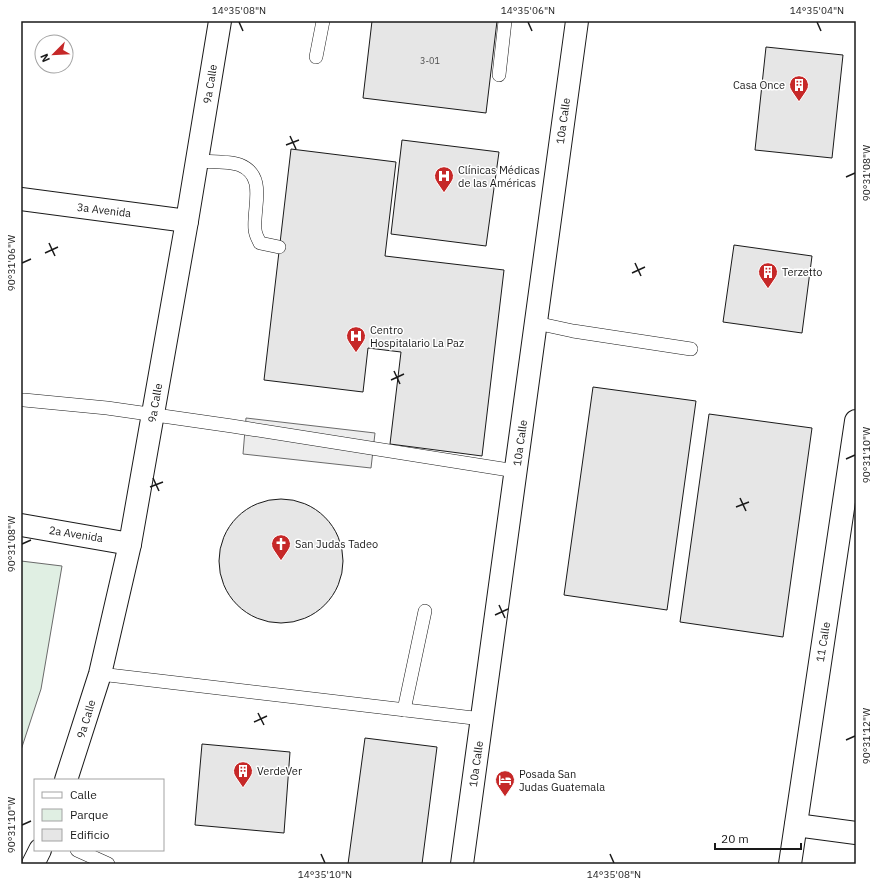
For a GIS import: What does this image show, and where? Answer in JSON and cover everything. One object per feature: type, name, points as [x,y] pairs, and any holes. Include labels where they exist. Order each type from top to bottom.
[{"type":"street","name":"9a Calle","points":[[66,779],[100,674],[130,544],[154,415],[220,21]]},
{"type":"street","name":"10a Calle","points":[[462,864],[577,21]]},
{"type":"street","name":"3a Avenida","points":[[21,199],[187,221]]},
{"type":"street","name":"11 Calle","points":[[790,864],[856,421]]},
{"type":"street","name":"2a Avenida","points":[[21,525],[130,544]]},
{"type":"street","points":[[796,825],[856,833]]},
{"type":"street","points":[[21,861],[32,864],[39,851]]},
{"type":"lane","points":[[316,57],[323,21]]},
{"type":"lane","points":[[499,75],[505,21]]},
{"type":"lane","points":[[197,160],[236,164],[246,168],[253,175],[257,187],[255,229],[257,237],[260,243],[279,247]]},
{"type":"lane","points":[[536,323],[573,331],[691,349]]},
{"type":"lane","points":[[24,400],[107,408],[240,427],[516,471]]},
{"type":"lane","points":[[404,710],[425,611]]},
{"type":"lane","points":[[100,674],[482,719]]},
{"type":"lane","points":[[78,851],[108,864]]},
{"type":"green space","points":[[21,561],[62,566],[41,689],[21,750]]},
{"type":"shaded area","points":[[246,418],[375,433],[371,468],[243,454]]},
{"type":"building","points":[[372,21],[497,21],[486,113],[363,98]]},
{"type":"building","name":"Casa Once","points":[[766,47],[843,55],[832,158],[755,150]]},
{"type":"building","name":"Clínicas Médicas de las Américas","points":[[402,140],[499,152],[486,246],[391,234]]},
{"type":"building","points":[[291,149],[396,162],[385,256],[504,270],[482,456],[390,444],[401,352],[368,348],[363,392],[264,380]]},
{"type":"building","name":"Terzetto","points":[[734,245],[812,256],[802,333],[723,322]]},
{"type":"building","points":[[593,387],[696,401],[667,610],[564,595]]},
{"type":"building","points":[[709,414],[812,428],[783,637],[680,622]]},
{"type":"building","name":"San Judas Tadeo","points":[[281,499],[305,504],[325,517],[338,537],[343,561],[338,585],[325,605],[305,618],[281,623],[257,618],[237,605],[224,585],[219,561],[224,537],[237,517],[257,504]]},
{"type":"building","points":[[365,738],[437,747],[422,864],[348,864]]},
{"type":"building","name":"VerdeVer","points":[[202,744],[290,752],[284,833],[195,825]]},
{"type":"place","name":"Casa Once","points":[[799,102]]},
{"type":"place","name":"Clínicas Médicas de las Américas","points":[[444,193]]},
{"type":"place","name":"Terzetto","points":[[768,289]]},
{"type":"place","name":"Centro Hospitalario La Paz","points":[[356,353]]},
{"type":"place","name":"San Judas Tadeo","points":[[281,561]]},
{"type":"place","name":"VerdeVer","points":[[243,788]]},
{"type":"place","name":"Posada San Judas Guatemala","points":[[505,797]]}]
